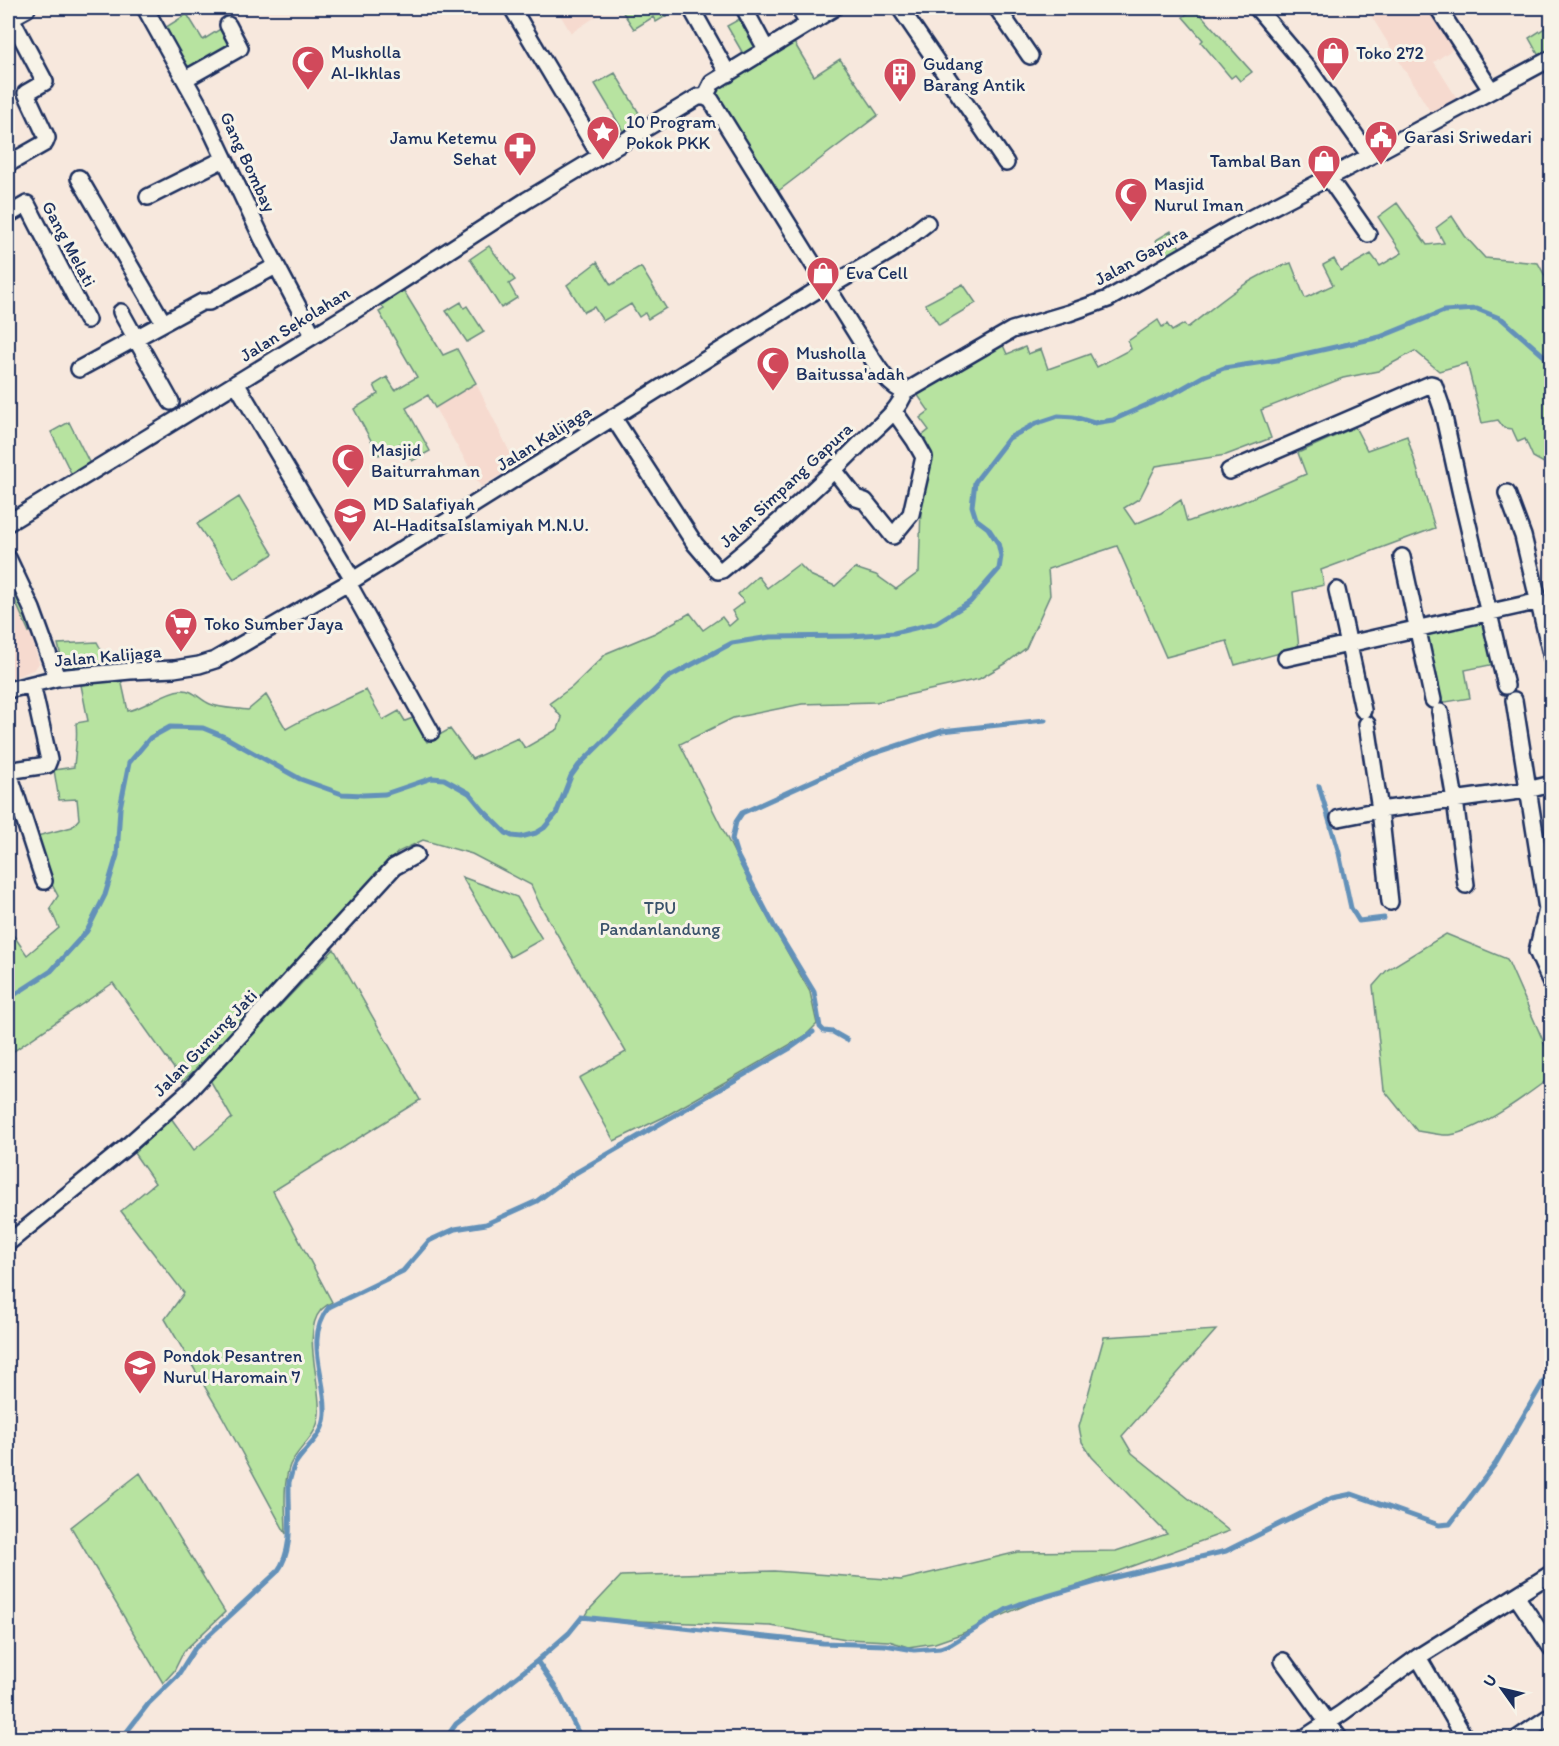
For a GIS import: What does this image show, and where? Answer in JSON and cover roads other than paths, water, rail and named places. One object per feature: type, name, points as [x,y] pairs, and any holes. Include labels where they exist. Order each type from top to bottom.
[{"type":"street","name":"Gang Bombay","points":[[145,8],[185,79],[276,266],[313,335]]},
{"type":"street","points":[[512,8],[600,156]]},
{"type":"street","points":[[691,8],[728,74]]},
{"type":"street","points":[[744,8],[766,49]]},
{"type":"street","points":[[799,8],[808,24]]},
{"type":"street","points":[[834,8],[712,83],[705,97],[711,100],[826,286],[886,377],[898,389],[905,392]]},
{"type":"street","points":[[900,8],[1006,163]]},
{"type":"street","points":[[997,8],[1030,56]]},
{"type":"street","points":[[1257,8],[1307,67],[1371,156]]},
{"type":"street","points":[[1438,8],[1491,90]]},
{"type":"street","points":[[8,164],[45,143],[47,138],[26,93],[45,82],[15,14]]},
{"type":"street","points":[[185,79],[240,48],[228,25]]},
{"type":"street","name":"Jalan Gapura","points":[[905,392],[1005,333],[1108,299],[1225,232],[1551,58]]},
{"type":"street","name":"Jalan Sekolahan","points":[[8,523],[176,410],[236,383],[600,156],[698,97],[705,97]]},
{"type":"street","points":[[148,197],[224,159]]},
{"type":"street","points":[[1328,177],[1368,234]]},
{"type":"street","points":[[79,178],[163,322]]},
{"type":"street","name":"Gang Melati","points":[[8,215],[27,204],[87,320]]},
{"type":"street","name":"Jalan Kalijaga","points":[[8,690],[57,678],[174,669],[215,660],[350,582],[826,286],[892,250],[927,223]]},
{"type":"street","points":[[79,369],[163,322],[202,302],[209,302],[276,266]]},
{"type":"street","points":[[121,312],[176,410]]},
{"type":"street","points":[[236,383],[350,582],[431,732]]},
{"type":"street","points":[[1229,471],[1431,384],[1434,385],[1442,408],[1506,686]]},
{"type":"street","name":"Jalan Simpang Gapura","points":[[613,417],[682,526],[718,571],[771,530],[835,471],[894,411],[905,392]]},
{"type":"street","points":[[835,471],[856,498],[865,501],[893,536],[902,527],[913,509],[915,490],[924,457],[894,411]]},
{"type":"street","points":[[1507,493],[1523,536],[1540,601],[1551,658]]},
{"type":"street","points":[[1402,557],[1455,800],[1466,885]]},
{"type":"street","points":[[8,558],[32,609],[57,678]]},
{"type":"street","points":[[1337,590],[1365,717],[1380,810],[1390,902]]},
{"type":"street","points":[[1286,658],[1540,601]]},
{"type":"street","points":[[32,684],[49,760],[46,765],[14,770],[10,776],[44,881]]},
{"type":"street","points":[[1514,700],[1547,909],[1537,951],[1551,985]]},
{"type":"street","points":[[1339,818],[1380,810],[1527,790],[1551,784]]},
{"type":"street","name":"Jalan Gunung Jati","points":[[8,1243],[125,1148],[188,1092],[394,867],[416,855]]},
{"type":"street","points":[[1304,1738],[1418,1657],[1551,1573]]},
{"type":"street","points":[[1516,1596],[1551,1649]]},
{"type":"street","points":[[1418,1657],[1465,1738]]},
{"type":"street","points":[[1282,1661],[1339,1738]]},
{"type":"street","points":[[1518,1738],[1551,1715]]},
{"type":"waterway","points":[[8,999],[51,971],[87,931],[105,895],[117,855],[120,808],[129,763],[150,738],[170,727],[203,728],[225,737],[300,779],[342,794],[385,794],[432,778],[444,779],[469,793],[506,833],[521,837],[544,828],[556,814],[571,776],[579,765],[667,678],[732,643],[770,637],[894,633],[936,623],[970,602],[999,569],[1001,556],[998,543],[988,528],[976,519],[972,506],[975,482],[1009,438],[1037,423],[1058,416],[1074,417],[1094,423],[1113,420],[1224,368],[1277,360],[1380,337],[1444,311],[1477,309],[1502,319],[1552,363]]},
{"type":"waterway","points":[[847,1040],[833,1032],[824,1031],[820,1027],[814,992],[774,926],[737,855],[732,839],[736,822],[742,813],[872,754],[942,731],[1045,720]]},
{"type":"waterway","points":[[1319,786],[1339,853],[1351,908],[1359,921],[1384,918]]},
{"type":"waterway","points":[[122,1738],[149,1703],[178,1675],[195,1648],[277,1572],[283,1563],[290,1517],[289,1482],[295,1464],[318,1435],[324,1422],[325,1400],[317,1346],[321,1320],[329,1307],[403,1271],[429,1241],[455,1229],[486,1224],[537,1201],[572,1175],[792,1047],[813,1032]]},
{"type":"waterway","points":[[446,1738],[456,1724],[537,1661],[569,1633],[582,1617],[823,1643],[885,1645],[914,1650],[940,1648],[951,1644],[1007,1609],[1020,1604],[1099,1581],[1226,1551],[1332,1498],[1352,1494],[1439,1525],[1450,1524],[1496,1463],[1552,1367]]},
{"type":"waterway","points":[[537,1661],[557,1690],[581,1738]]},
{"type":"place","name":"Toko 272","points":[[1333,82]]},
{"type":"place","name":"Musholla Al-Ikhlas","points":[[308,91]]},
{"type":"place","name":"Gudang Barang Antik","points":[[900,103]]},
{"type":"place","name":"10 Program Pokok PKK","points":[[603,161]]},
{"type":"place","name":"Garasi Sriwedari","points":[[1381,166]]},
{"type":"place","name":"Jamu Ketemu Sehat","points":[[520,177]]},
{"type":"place","name":"Tambal Ban","points":[[1324,190]]},
{"type":"place","name":"Masjid Nurul Iman","points":[[1131,223]]},
{"type":"place","name":"Eva Cell","points":[[823,302]]},
{"type":"place","name":"Musholla Baitussa'adah","points":[[773,392]]},
{"type":"place","name":"Masjid Baiturrahman","points":[[348,489]]},
{"type":"place","name":"MD Salafiyah Al-HaditsaIslamiyah M.N.U.","points":[[350,543]]},
{"type":"place","name":"Toko Sumber Jaya","points":[[181,653]]},
{"type":"place","name":"Pondok Pesantren Nurul Haromain 7","points":[[140,1395]]},
{"type":"park label","name":"TPU Pandanlandung","points":[[660,918]]}]
